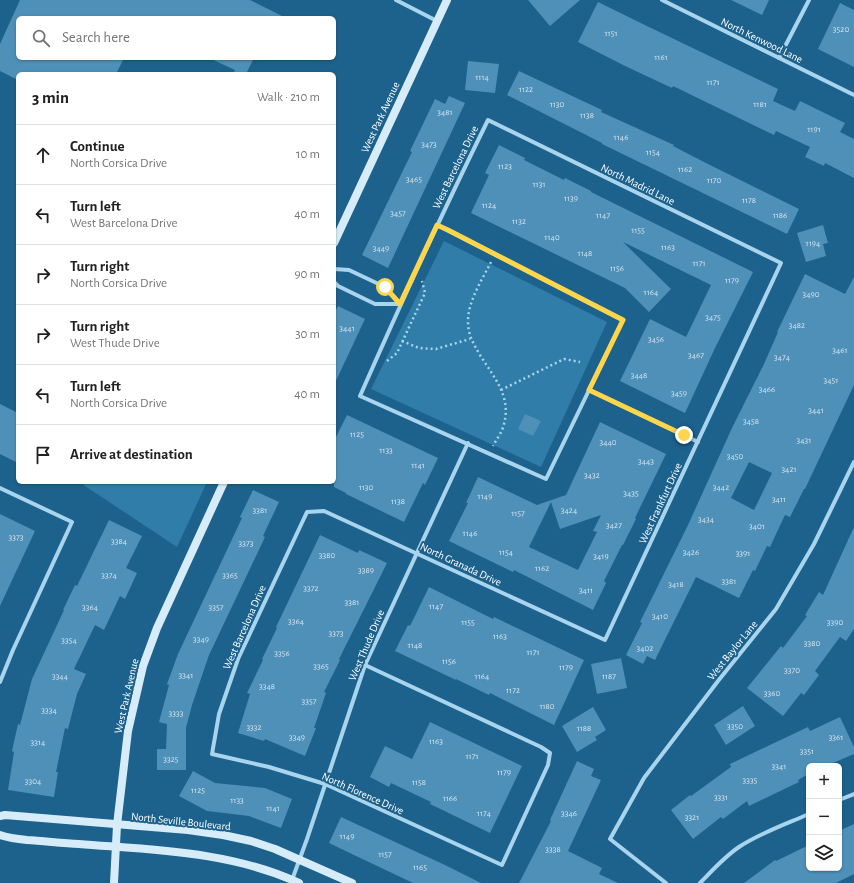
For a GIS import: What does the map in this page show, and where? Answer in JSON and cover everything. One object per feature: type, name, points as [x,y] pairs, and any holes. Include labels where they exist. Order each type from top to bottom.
[{"type":"street","points":[[396,0],[437,21]]},
{"type":"street","name":"West Park Avenue","points":[[336,239],[447,0]]},
{"type":"street","name":"North Kenwood Lane","points":[[662,0],[854,95]]},
{"type":"street","points":[[779,58],[809,0]]},
{"type":"street","name":"West Barcelona Drive","points":[[468,443],[360,396],[419,263],[488,120]]},
{"type":"street","name":"North Madrid Lane","points":[[488,120],[781,263]]},
{"type":"street","points":[[437,225],[623,320],[546,479],[468,443]]},
{"type":"street","name":"West Frankfurt Drive","points":[[605,640],[781,263]]},
{"type":"street","points":[[336,269],[349,270],[385,287],[400,304]]},
{"type":"street","points":[[336,284],[375,304],[400,304]]},
{"type":"street","points":[[589,390],[698,442]]},
{"type":"street","name":"West Thude Drive","points":[[294,882],[300,859],[365,665],[468,443]]},
{"type":"street","name":"West Baylor Lane","points":[[666,883],[610,840],[644,778],[718,681],[776,609],[814,544],[854,462]]},
{"type":"street","name":"West Park Avenue","points":[[114,883],[117,825],[128,731],[143,666],[157,628],[223,484]]},
{"type":"street","points":[[0,488],[72,522],[13,650],[0,682]]},
{"type":"street","name":"North Granada Drive","points":[[307,512],[324,511],[605,640]]},
{"type":"street","name":"West Barcelona Drive","points":[[212,754],[219,714],[238,659],[307,512]]},
{"type":"street","name":"North Florence Drive","points":[[212,754],[269,767],[325,784],[502,865],[548,765],[550,753],[541,746],[365,665]]},
{"type":"street","points":[[842,799],[854,794]]},
{"type":"street","name":"North Seville Boulevard","points":[[0,816],[5,815],[188,830],[223,835],[269,847],[300,859],[352,883]]},
{"type":"street","points":[[700,883],[716,866],[739,847],[770,831],[806,815]]},
{"type":"street","points":[[0,835],[42,841],[206,855],[238,862],[294,882]]},
{"type":"path","points":[[489,454],[502,430],[506,415],[506,405],[502,390],[470,339],[468,320],[471,302],[495,254]]},
{"type":"path","points":[[383,364],[397,353],[425,293],[419,263]]},
{"type":"path","points":[[402,341],[419,348],[436,349],[470,339]]},
{"type":"path","points":[[502,390],[564,360],[580,362]]},
{"type":"shaded area","points":[[444,241],[607,322],[541,467],[371,389]]},
{"type":"shaded area","points":[[82,484],[206,484],[177,547]]},
{"type":"building","points":[[20,0],[250,0],[282,16],[16,16],[16,60],[123,60],[117,72],[16,72],[16,79],[0,71],[0,44]]},
{"type":"building","points":[[528,0],[580,0],[550,26]]},
{"type":"building","points":[[731,0],[769,0],[762,15]]},
{"type":"building","points":[[598,2],[778,89],[773,101],[795,111],[800,101],[845,123],[840,132],[854,139],[854,178],[825,163],[824,166],[805,157],[810,147],[776,131],[774,135],[673,86],[672,88],[623,65],[578,42]]},
{"type":"building","points":[[840,3],[854,10],[854,67],[818,49]]},
{"type":"building","points":[[213,60],[253,60],[247,72],[234,72],[235,70]]},
{"type":"building","points":[[468,61],[499,64],[495,93],[465,90]]},
{"type":"building","points":[[519,71],[602,110],[601,112],[674,145],[673,146],[704,162],[799,209],[787,234],[602,144],[507,95]]},
{"type":"building","points":[[449,96],[465,103],[388,268],[362,255],[412,152],[410,151],[435,99],[445,104]]},
{"type":"building","points":[[499,145],[525,158],[524,160],[564,180],[565,178],[753,272],[715,348],[685,413],[620,381],[650,319],[686,337],[711,285],[623,242],[671,289],[649,312],[625,288],[471,213],[489,175],[485,173]]},
{"type":"building","points":[[823,225],[828,243],[823,244],[826,256],[806,262],[797,233]]},
{"type":"building","points":[[805,274],[845,294],[854,277],[854,385],[805,489],[790,517],[785,515],[770,547],[767,546],[755,571],[753,570],[739,598],[696,577],[655,660],[647,656],[643,664],[626,655],[642,623],[640,622],[688,525],[732,428],[764,364],[777,332]],"holes":[[[749,462],[772,473],[754,510],[731,498]]]},
{"type":"building","points":[[338,306],[365,319],[336,381],[336,310]]},
{"type":"building","points":[[0,404],[16,412],[16,462],[0,454]]},
{"type":"building","points":[[525,414],[541,421],[533,436],[518,429]]},
{"type":"building","points":[[347,415],[438,458],[425,485],[423,483],[404,522],[334,487],[334,484],[336,484],[336,437]]},
{"type":"building","points":[[600,422],[666,454],[635,518],[636,519],[604,581],[606,583],[593,610],[514,570],[513,572],[449,541],[468,503],[466,503],[478,477],[537,505],[566,495]],"holes":[[[551,502],[560,529],[601,515],[593,531],[597,532],[578,570],[529,547]]]},
{"type":"building","points":[[253,490],[279,502],[263,536],[265,537],[209,655],[186,728],[186,770],[157,770],[157,749],[166,749],[167,724],[159,722],[169,685],[167,684],[178,654],[242,518],[240,517]]},
{"type":"building","points":[[0,514],[35,531],[0,606]]},
{"type":"building","points":[[109,520],[142,536],[126,568],[137,573],[125,599],[120,596],[104,630],[95,625],[74,669],[86,674],[77,694],[68,729],[65,728],[56,772],[58,772],[54,797],[8,790],[14,752],[12,751],[18,724],[20,725],[32,679],[75,585],[77,586]]},
{"type":"building","points":[[854,527],[854,629],[846,641],[840,637],[815,671],[819,675],[804,695],[801,693],[783,716],[747,688],[781,646],[783,648],[807,616],[805,615],[819,592],[823,595]]},
{"type":"building","points":[[320,535],[358,553],[359,550],[387,563],[324,692],[326,693],[314,728],[316,728],[305,756],[265,739],[264,741],[238,733],[250,694],[247,693],[263,660],[262,659],[277,628],[276,627]]},
{"type":"building","points":[[429,587],[493,619],[494,617],[584,660],[554,725],[490,693],[489,695],[395,651],[408,625],[410,626]]},
{"type":"building","points":[[621,658],[627,688],[597,694],[591,664]]},
{"type":"building","points":[[743,706],[755,726],[726,745],[714,725]]},
{"type":"building","points":[[593,707],[606,730],[595,737],[597,740],[577,752],[562,726]]},
{"type":"building","points":[[840,717],[854,747],[854,754],[833,763],[806,763],[806,776],[798,780],[799,782],[749,806],[747,801],[723,819],[721,817],[693,839],[671,810],[731,767],[730,764],[808,727],[810,731]]},
{"type":"building","points":[[430,722],[522,766],[490,833],[391,783],[389,787],[370,777],[385,746],[412,759]]},
{"type":"building","points":[[577,761],[594,769],[591,776],[601,780],[568,851],[602,868],[599,874],[618,883],[519,883],[551,821],[550,820]]},
{"type":"building","points":[[193,771],[215,783],[265,788],[292,799],[281,828],[249,816],[207,811],[179,796]]},
{"type":"building","points":[[341,817],[481,883],[413,883],[329,843]]},
{"type":"building","points":[[854,824],[854,874],[836,883],[744,883],[775,860],[776,861],[806,846],[806,871],[842,871],[842,830]]},
{"type":"route","points":[[385,287],[400,304],[437,225],[448,230],[623,320],[589,390],[684,435]]}]
